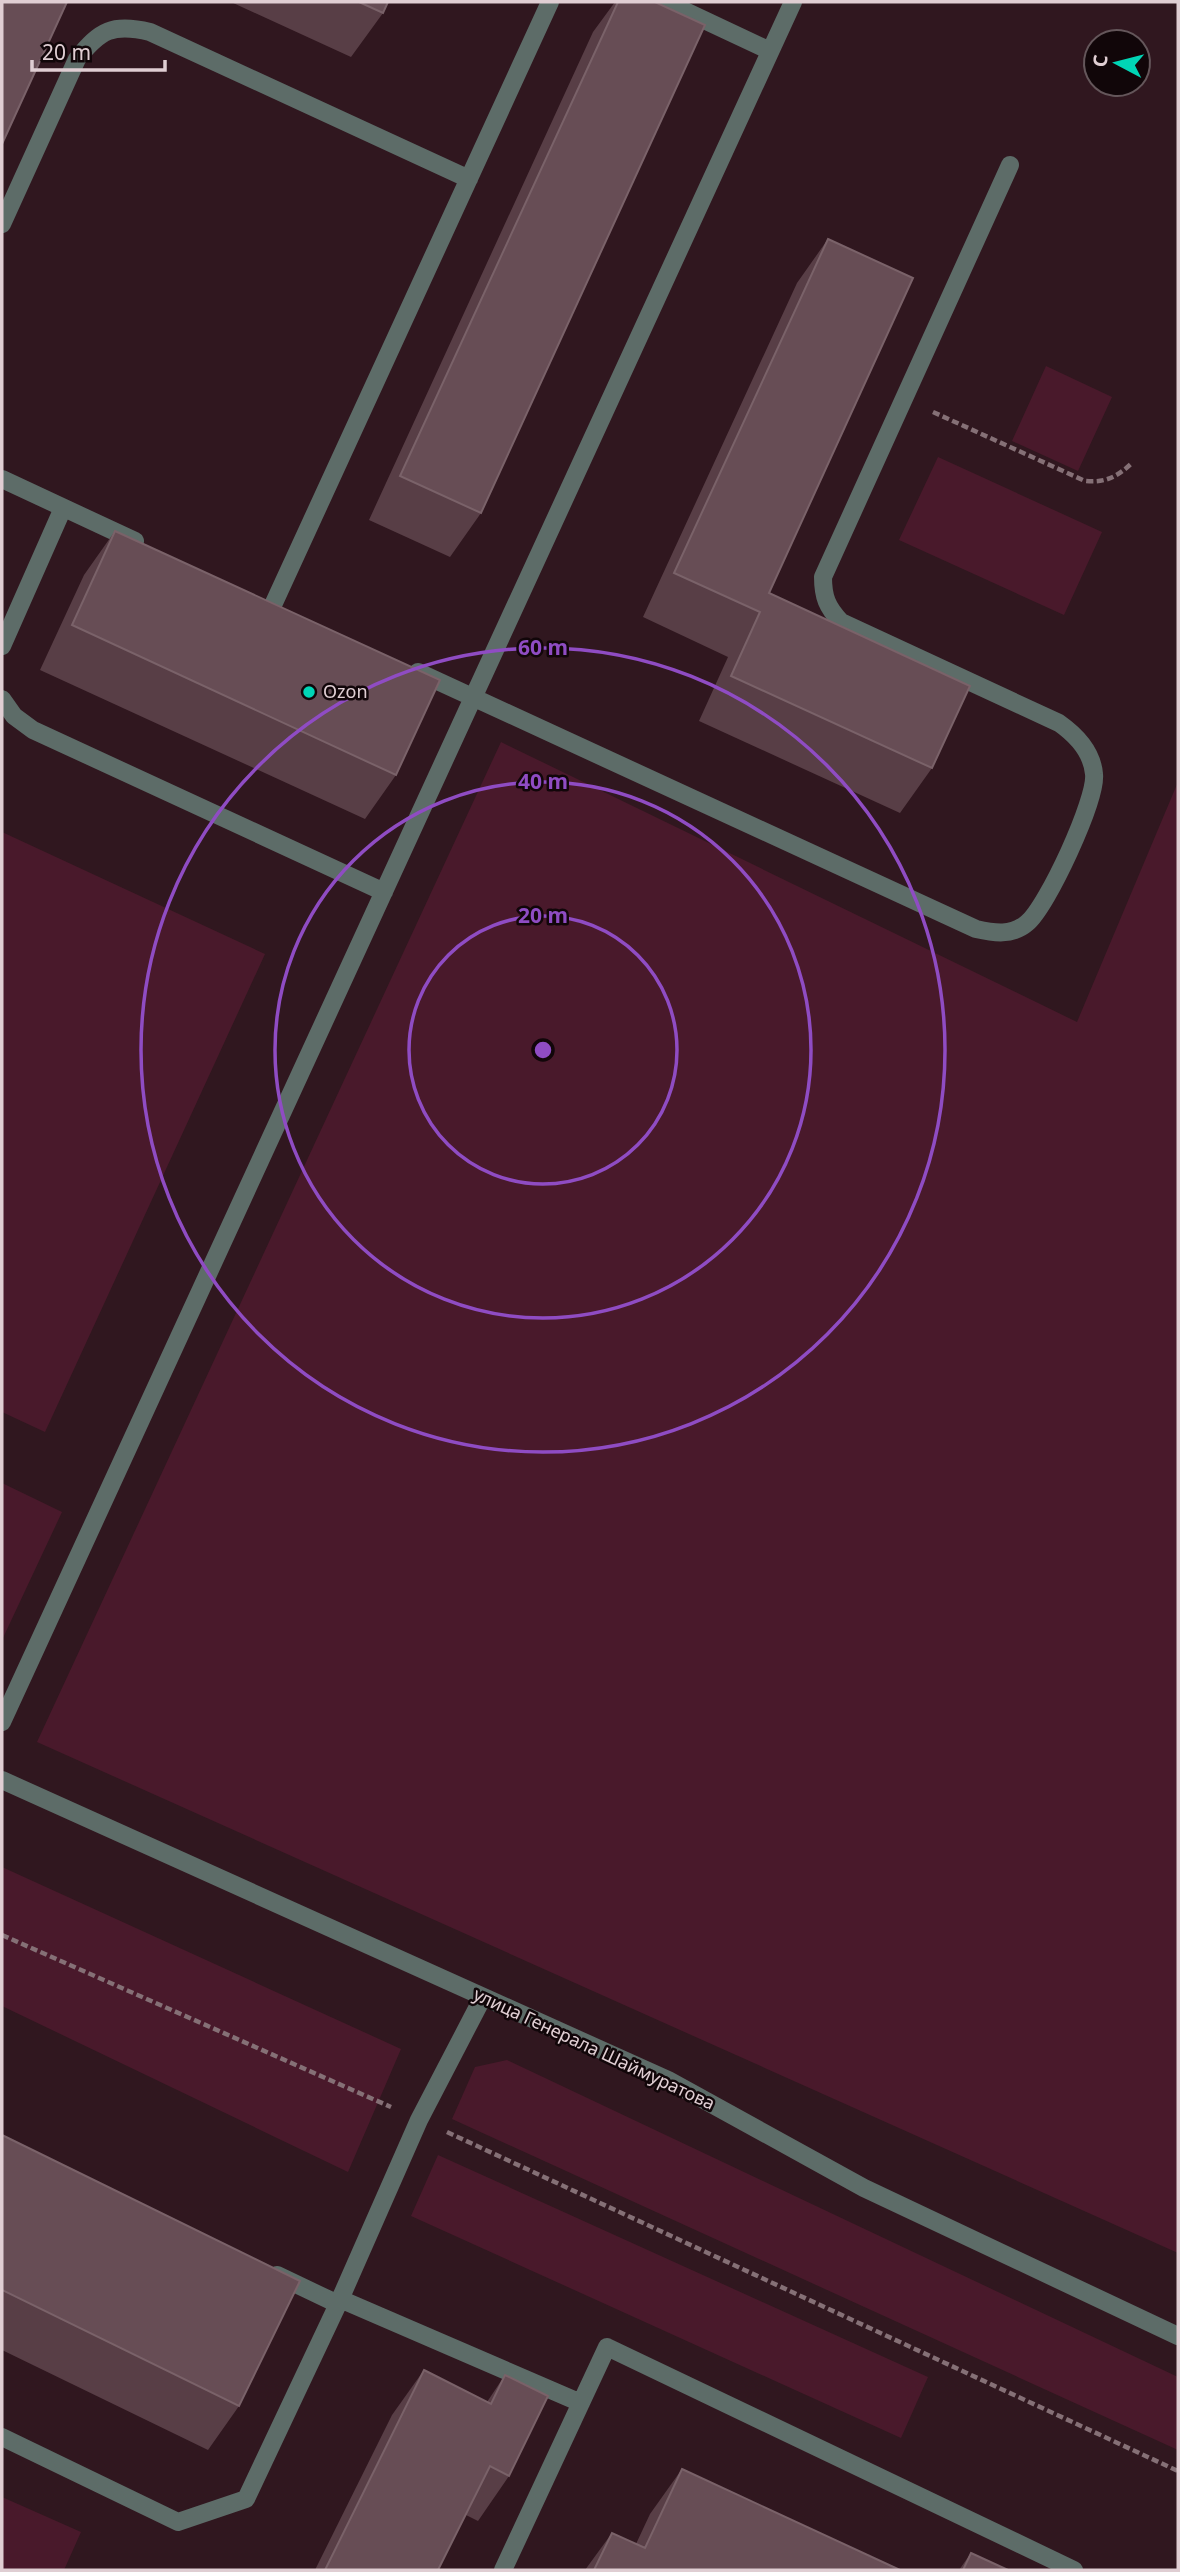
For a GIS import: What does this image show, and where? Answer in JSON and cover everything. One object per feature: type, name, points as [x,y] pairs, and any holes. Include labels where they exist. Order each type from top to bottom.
[{"type":"street","points":[[273,605],[550,2]]},
{"type":"street","points":[[666,2],[770,51]]},
{"type":"street","points":[[2,1722],[793,2]]},
{"type":"street","points":[[2,224],[77,59],[94,38],[112,29],[130,27],[150,32],[468,179]]},
{"type":"street","points":[[398,663],[976,929],[998,933],[1026,925],[1043,905],[1089,803],[1094,775],[1088,753],[1075,734],[1059,723],[841,622],[829,609],[823,597],[823,577],[830,559],[1010,165]]},
{"type":"street","points":[[2,480],[154,550]]},
{"type":"street","points":[[2,646],[63,508]]},
{"type":"street","points":[[2,699],[14,716],[33,730],[384,892]]},
{"type":"street","name":"улица Генерала Шаймуратова","points":[[2,1780],[668,2080],[864,2188],[1178,2336]]},
{"type":"street","points":[[2,2437],[178,2522],[246,2499],[339,2301],[419,2120],[483,1997]]},
{"type":"street","points":[[264,2269],[581,2403]]},
{"type":"street","points":[[503,2570],[607,2347],[1073,2570]]},
{"type":"path","points":[[903,398],[1085,481],[1114,478],[1132,463]]},
{"type":"path","points":[[2,1935],[419,2120],[1178,2471]]},
{"type":"shaded area","points":[[1046,366],[1112,397],[1078,471],[1012,441]]},
{"type":"shaded area","points":[[938,457],[1102,532],[1064,615],[899,540]]},
{"type":"shaded area","points":[[501,742],[1077,1022],[1178,782],[1178,2253],[37,1742]]},
{"type":"shaded area","points":[[2,832],[265,954],[45,1432],[2,1412]]},
{"type":"shaded area","points":[[2,1483],[62,1512],[2,1640]]},
{"type":"shaded area","points":[[2,1867],[401,2049],[348,2172],[2,2006]]},
{"type":"shaded area","points":[[507,2060],[1178,2377],[1178,2450],[452,2119],[475,2067]]},
{"type":"shaded area","points":[[438,2155],[928,2377],[901,2438],[411,2216]]},
{"type":"shaded area","points":[[2,2497],[81,2532],[64,2570],[2,2570]]},
{"type":"building","points":[[2,2],[67,2],[2,144]]},
{"type":"building","points":[[359,2],[388,2],[383,13]]},
{"type":"building","points":[[618,2],[655,2],[705,25],[481,513],[400,476]]},
{"type":"building","points":[[828,239],[913,278],[769,593],[970,686],[932,768],[731,676],[760,612],[674,573]]},
{"type":"building","points":[[115,531],[440,680],[396,775],[72,625]]},
{"type":"building","points":[[2,2135],[300,2281],[239,2406],[2,2290]]},
{"type":"building","points":[[424,2370],[491,2404],[505,2375],[548,2396],[509,2476],[490,2466],[438,2570],[325,2570]]},
{"type":"building","points":[[682,2469],[900,2570],[594,2570],[612,2533],[645,2548]]},
{"type":"building","points":[[971,2553],[1008,2570],[963,2570]]},
{"type":"place","name":"Ozon","points":[[309,692]]}]
